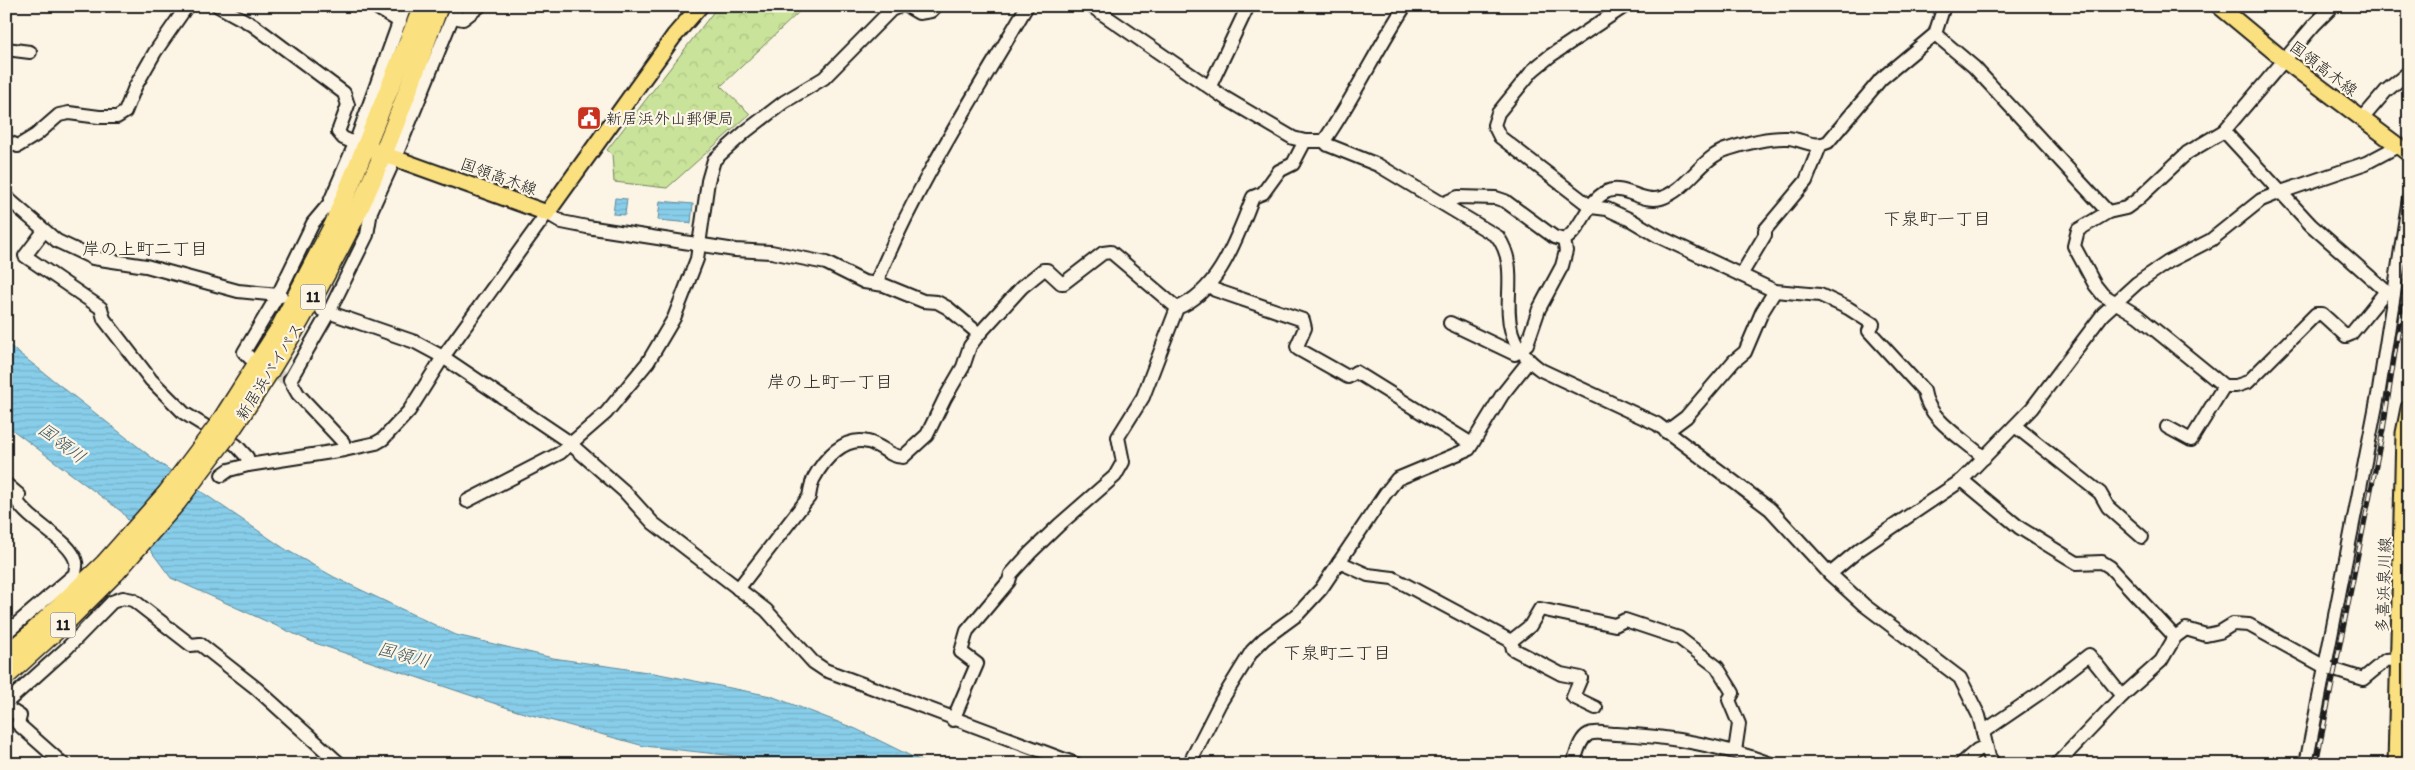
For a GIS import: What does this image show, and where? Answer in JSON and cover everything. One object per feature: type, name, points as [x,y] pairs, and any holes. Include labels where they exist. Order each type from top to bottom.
[{"type":"highway","name":"新居浜バイパス","points":[[6,654],[30,636],[110,567],[177,502],[224,428],[292,336],[347,233],[423,6]]},
{"type":"highway","name":"新居浜バイパス","points":[[375,151],[450,10]]},
{"type":"highway","name":"新居浜バイパス","points":[[6,676],[72,616],[110,567]]},
{"type":"main road","name":"国領高木線","points":[[375,151],[548,213],[674,36],[700,6]]},
{"type":"main road","name":"国領高木線","points":[[2220,6],[2284,60],[2403,150]]},
{"type":"main road","name":"多喜浜泉川線","points":[[2396,764],[2398,659],[2404,640],[2404,433],[2409,408]]},
{"type":"street","points":[[6,140],[18,146],[27,143],[59,115],[69,113],[117,117],[125,112],[135,87],[155,52],[188,6]]},
{"type":"street","points":[[218,6],[253,25],[344,93],[348,105],[338,132],[344,138],[375,151]]},
{"type":"street","points":[[374,6],[400,22]]},
{"type":"street","points":[[344,450],[343,442],[298,394],[290,380],[367,235],[371,211],[375,151],[400,22],[406,6]]},
{"type":"street","points":[[450,10],[463,19],[480,6]]},
{"type":"street","points":[[467,501],[560,452],[606,413],[648,362],[674,318],[697,259],[708,181],[714,160],[745,132],[784,102],[824,78],[891,10],[900,6]]},
{"type":"street","points":[[907,6],[919,13],[931,11],[936,6]]},
{"type":"street","points":[[876,283],[894,239],[948,138],[1027,6]]},
{"type":"street","points":[[1091,6],[1210,86],[1293,138],[1305,141],[1324,141],[1328,145],[1378,165],[1498,237],[1504,246],[1508,265],[1509,324],[1513,340],[1525,356],[1541,370],[1656,424],[1770,509],[1830,574],[1864,605],[1960,678],[1979,716],[1986,746],[1994,764]]},
{"type":"street","points":[[1210,86],[1248,6]]},
{"type":"street","points":[[1324,141],[1346,110],[1404,6]]},
{"type":"street","points":[[1625,6],[1550,56],[1533,70],[1498,113],[1494,125],[1500,137],[1591,207],[1606,209],[1631,220],[1658,236],[1775,290],[1820,295],[1848,308],[1873,324],[1869,331],[1924,391],[1926,400],[1934,415],[1984,458]]},
{"type":"street","points":[[1444,203],[1458,197],[1496,198],[1505,201],[1554,238],[1564,240],[1571,236],[1591,207],[1605,193],[1616,190],[1647,199],[1661,198],[1681,186],[1711,157],[1726,150],[1757,141],[1788,138],[1820,146],[1828,142],[1840,129],[1881,79],[1935,34],[1944,6]]},
{"type":"street","points":[[2333,6],[2224,131],[2188,153],[2126,208],[2108,212],[2078,230],[2074,246],[2095,285],[2114,302],[2138,316],[2224,386],[2236,386],[2248,382],[2316,314],[2322,314],[2346,336],[2351,334],[2390,294]]},
{"type":"street","points":[[1935,34],[1974,67],[2108,212]]},
{"type":"street","points":[[6,49],[30,52]]},
{"type":"street","points":[[2362,119],[2386,91],[2409,72]]},
{"type":"street","points":[[2224,131],[2311,225],[2390,294]]},
{"type":"street","points":[[954,720],[977,664],[961,652],[967,631],[1009,581],[1011,574],[1030,553],[1115,476],[1123,462],[1118,437],[1143,397],[1177,308],[1188,304],[1209,285],[1229,253],[1253,197],[1263,193],[1279,171],[1293,164],[1305,141]]},
{"type":"street","points":[[1741,275],[1765,235],[1764,230],[1806,181],[1820,146]]},
{"type":"street","points":[[1830,574],[1860,549],[1962,480],[2015,426],[2114,302],[2137,283],[2168,262],[2211,240],[2261,200],[2403,150]]},
{"type":"street","points":[[250,358],[244,352],[280,296],[313,223],[375,151]]},
{"type":"street","points":[[6,197],[57,241],[93,258],[146,266],[238,291],[280,296]]},
{"type":"street","points":[[2306,764],[2379,390],[2390,294],[2409,198]]},
{"type":"street","points":[[222,475],[229,470],[248,465],[376,443],[390,433],[409,412],[443,357],[548,213],[562,222],[587,227],[700,243],[735,250],[801,257],[839,268],[864,282],[876,283],[948,308],[979,334]]},
{"type":"street","points":[[44,231],[25,256],[101,308],[104,319],[151,380],[184,413],[236,445],[247,457],[248,465]]},
{"type":"street","points":[[1189,764],[1220,702],[1252,651],[1264,639],[1298,614],[1321,589],[1397,479],[1463,452],[1472,444],[1525,356],[1527,344],[1539,309],[1562,266],[1566,250],[1564,240]]},
{"type":"street","points":[[738,588],[809,497],[813,479],[844,444],[857,440],[870,442],[897,457],[903,457],[927,435],[963,367],[970,346],[1022,287],[1043,270],[1047,270],[1060,283],[1064,283],[1103,253],[1111,252],[1177,308]]},
{"type":"street","points":[[1209,285],[1215,290],[1303,320],[1306,328],[1297,346],[1298,349],[1348,376],[1356,372],[1472,444]]},
{"type":"street","points":[[1666,432],[1686,417],[1734,361],[1745,352],[1762,312],[1775,290]]},
{"type":"street","points":[[326,311],[415,342],[443,357],[571,444],[624,492],[653,523],[766,610],[813,662],[825,670],[954,720],[1076,764]]},
{"type":"street","points":[[1450,323],[1516,354],[1525,356]]},
{"type":"street","points":[[2167,427],[2191,440],[2224,386]]},
{"type":"street","points":[[2015,426],[2100,492],[2108,507],[2142,537]]},
{"type":"street","points":[[1962,480],[2020,528],[2077,563],[2102,562],[2110,567],[2175,636]]},
{"type":"street","points":[[6,484],[18,495],[17,501],[23,511],[67,548],[76,563],[75,574],[6,633]]},
{"type":"street","points":[[1339,562],[1368,575],[1393,578],[1511,641],[1513,649],[1561,674],[1581,678],[1573,698],[1596,708]]},
{"type":"street","points":[[63,764],[18,724],[20,716],[6,705],[67,648],[112,602],[122,598],[133,600],[191,645],[200,644],[256,688],[340,764]]},
{"type":"street","points":[[1511,641],[1530,626],[1540,608],[1615,625],[1625,620],[1679,638],[1717,667],[1733,693],[1729,700],[1739,724],[1735,751]]},
{"type":"street","points":[[2057,764],[2122,696],[2161,661],[2175,636],[2186,629],[2206,635],[2220,632],[2233,624],[2248,625],[2325,667],[2363,679],[2386,660],[2398,659]]},
{"type":"street","points":[[1982,732],[2040,693],[2089,655],[2122,696]]},
{"type":"street","points":[[1573,764],[1582,739],[1590,733],[1644,735],[1735,751],[1771,764]]},
{"type":"street","points":[[1962,764],[1977,750],[1986,746]]},
{"type":"green space","points":[[718,6],[794,6],[799,12],[721,86],[750,114],[667,188],[614,182],[612,154],[607,150]]},
{"type":"water","points":[[615,198],[627,199],[625,215],[613,214]]},
{"type":"water","points":[[660,201],[693,204],[691,223],[658,220]]},
{"type":"water","name":"国領川","points":[[6,343],[155,460],[285,549],[334,577],[456,635],[553,658],[654,673],[771,696],[856,729],[927,764],[808,764],[644,746],[517,711],[312,642],[171,578],[122,512],[6,425]]},
{"type":"tunnel","points":[[263,366],[290,380]]},
{"type":"railway","points":[[2316,764],[2383,430],[2409,263]]},
{"type":"place","name":"新居浜外山郵便局","points":[[589,118]]},
{"type":"district","name":"下泉町一丁目","points":[[1937,219]]},
{"type":"district","name":"岸の上町二丁目","points":[[145,249]]},
{"type":"district","name":"岸の上町一丁目","points":[[830,382]]},
{"type":"district","name":"下泉町二丁目","points":[[1337,653]]}]
